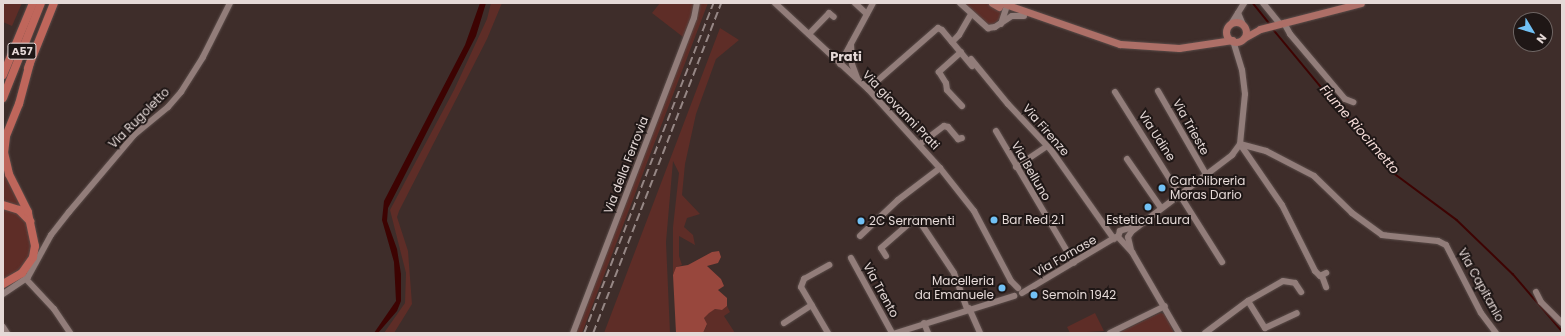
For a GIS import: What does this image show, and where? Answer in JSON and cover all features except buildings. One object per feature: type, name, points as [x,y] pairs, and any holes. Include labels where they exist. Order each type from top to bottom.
[{"type":"highway","name":"A57","points":[[3,75],[33,3]]},
{"type":"highway","name":"A57","points":[[3,98],[41,3]]},
{"type":"highway","name":"A57","points":[[3,130],[54,3]]},
{"type":"highway","name":"A57","points":[[3,284],[22,273],[33,257],[35,246],[32,225],[9,174],[4,153],[6,136],[19,104],[30,63]]},
{"type":"highway","points":[[3,205],[19,210],[32,225]]},
{"type":"main road","points":[[1005,7],[1098,38],[1126,45],[1179,48],[1212,41],[1233,41],[1243,39],[1263,28],[1361,3]]},
{"type":"main road","points":[[1024,16],[1046,23],[1053,22]]},
{"type":"main road","points":[[1212,41],[1229,26],[1239,22],[1244,26],[1263,28]]},
{"type":"main road","points":[[1229,26],[1227,35],[1233,41]]},
{"type":"main road","points":[[1243,39],[1244,26]]},
{"type":"street","name":"Via Rugoletto","points":[[3,294],[26,279],[34,269],[51,234],[69,212],[134,135],[168,107],[181,92],[203,57],[230,3]]},
{"type":"street","name":"Via della Ferrovia","points":[[573,333],[694,18],[697,3]]},
{"type":"street","name":"Via giovanni Prati","points":[[774,3],[868,89],[920,144],[974,211],[1017,291]]},
{"type":"street","points":[[855,3],[867,14]]},
{"type":"street","points":[[840,64],[873,3]]},
{"type":"street","points":[[960,3],[988,28],[1016,14],[1024,16]]},
{"type":"street","points":[[1229,26],[1244,3]]},
{"type":"street","points":[[1263,3],[1345,98],[1353,102]]},
{"type":"street","points":[[1003,20],[1005,7]]},
{"type":"street","points":[[1003,20],[1005,7]]},
{"type":"street","points":[[809,34],[829,13],[834,17]]},
{"type":"street","points":[[1238,13],[1244,26]]},
{"type":"street","points":[[952,42],[959,35],[971,14]]},
{"type":"street","name":"Via Firenze","points":[[868,89],[933,30],[942,30],[1046,147],[1051,150],[1122,236]]},
{"type":"street","points":[[1238,54],[1243,39]]},
{"type":"street","points":[[1233,41],[1238,54],[1245,94],[1240,144],[1282,205],[1315,271],[1324,274],[1326,287]]},
{"type":"street","points":[[829,53],[838,54],[848,51]]},
{"type":"street","points":[[848,51],[859,81]]},
{"type":"street","points":[[961,52],[938,72],[946,83],[948,90],[962,106]]},
{"type":"street","name":"Via Trieste","points":[[1158,91],[1206,174]]},
{"type":"street","name":"Via Udine","points":[[1115,92],[1222,262]]},
{"type":"street","points":[[920,144],[944,126],[948,127],[958,139],[962,138]]},
{"type":"street","name":"Via Belluno","points":[[996,131],[1074,263]]},
{"type":"street","name":"Via Fornase","points":[[896,333],[1032,287],[1122,236],[1141,223],[1232,155],[1240,144]]},
{"type":"street","name":"Via Capitanio","points":[[1240,144],[1266,151],[1314,176],[1360,220],[1382,235],[1438,241],[1446,245],[1482,313],[1496,333]]},
{"type":"street","points":[[1016,167],[1046,147]]},
{"type":"street","points":[[1127,159],[1161,208]]},
{"type":"street","name":"Via giovanni Prati","points":[[860,236],[898,200],[940,168]]},
{"type":"street","points":[[886,256],[881,248],[904,227],[918,220],[954,273],[968,309],[980,333]]},
{"type":"street","points":[[1122,236],[1165,306],[1179,333]]},
{"type":"street","name":"Via Trento","points":[[851,258],[892,333]]},
{"type":"street","points":[[828,333],[801,287],[802,282],[829,265]]},
{"type":"street","points":[[26,279],[54,309],[70,333]]},
{"type":"street","points":[[1205,333],[1248,301],[1283,281],[1296,283],[1301,292]]},
{"type":"street","points":[[1536,292],[1541,302],[1562,323]]},
{"type":"street","points":[[1248,301],[1265,328],[1297,313]]},
{"type":"street","points":[[784,323],[812,305]]},
{"type":"street","points":[[1110,333],[1165,306]]},
{"type":"street","points":[[924,323],[928,333]]},
{"type":"street","points":[[3,327],[7,333]]},
{"type":"shaded area","points":[[3,3],[22,3],[12,26],[3,22]]},
{"type":"shaded area","points":[[480,3],[486,3],[476,36],[388,208],[387,221],[397,249],[401,274],[401,301],[397,311],[378,333],[374,333],[396,301],[394,262],[382,220],[384,201],[465,45]]},
{"type":"shaded area","points":[[491,3],[502,3],[487,39],[397,217],[408,251],[412,304],[394,333],[384,333],[405,303],[406,273],[390,210],[454,90],[487,19]]},
{"type":"shaded area","points":[[660,3],[708,3],[582,333],[575,333],[687,40],[652,13]]},
{"type":"shaded area","points":[[963,3],[989,3],[1000,10],[1001,17],[994,24],[985,24]]},
{"type":"shaded area","points":[[720,28],[739,40],[716,59],[696,114],[685,164],[682,195],[700,214],[687,218],[684,227],[693,235],[695,245],[679,236],[679,256],[682,265],[676,267],[673,275],[673,227],[679,173],[673,161],[666,242],[670,333],[604,333]]},
{"type":"shaded area","points":[[3,170],[11,188],[25,210],[3,203]]},
{"type":"shaded area","points":[[3,208],[17,212],[26,222],[32,239],[29,255],[22,267],[3,280]]},
{"type":"shaded area","points":[[719,251],[721,257],[718,263],[707,266],[721,279],[724,286],[718,290],[727,298],[727,306],[722,310],[715,309],[704,318],[707,324],[703,333],[676,333],[673,275],[676,267],[688,265],[712,252]]},
{"type":"shaded area","points":[[727,306],[730,312],[724,316],[735,333],[703,333],[707,325],[704,318],[709,312],[715,309],[722,310]]},
{"type":"shaded area","points":[[1095,313],[1104,331],[1070,333],[1067,327]]},
{"type":"shaded area","points":[[1160,313],[1165,314],[1174,333],[1118,333]]},
{"type":"waterway","name":"Fiume Riocimetto","points":[[1253,3],[1270,24]]},
{"type":"waterway","name":"Fiume Riocimetto","points":[[1273,29],[1391,171],[1457,220],[1513,274],[1562,331]]},
{"type":"railway","points":[[584,333],[713,3]]},
{"type":"railway","points":[[593,333],[721,3]]},
{"type":"place","name":"Cartolibreria Moras Dario","points":[[1162,188]]},
{"type":"place","name":"Estetica Laura","points":[[1148,207]]},
{"type":"place","name":"Bar Red 2.1","points":[[994,220]]},
{"type":"place","name":"2C Serramenti","points":[[861,221]]},
{"type":"place","name":"Macelleria da Emanuele","points":[[1002,288]]},
{"type":"place","name":"Semoin 1942","points":[[1034,295]]},
{"type":"district","name":"Prati","points":[[846,57]]}]
